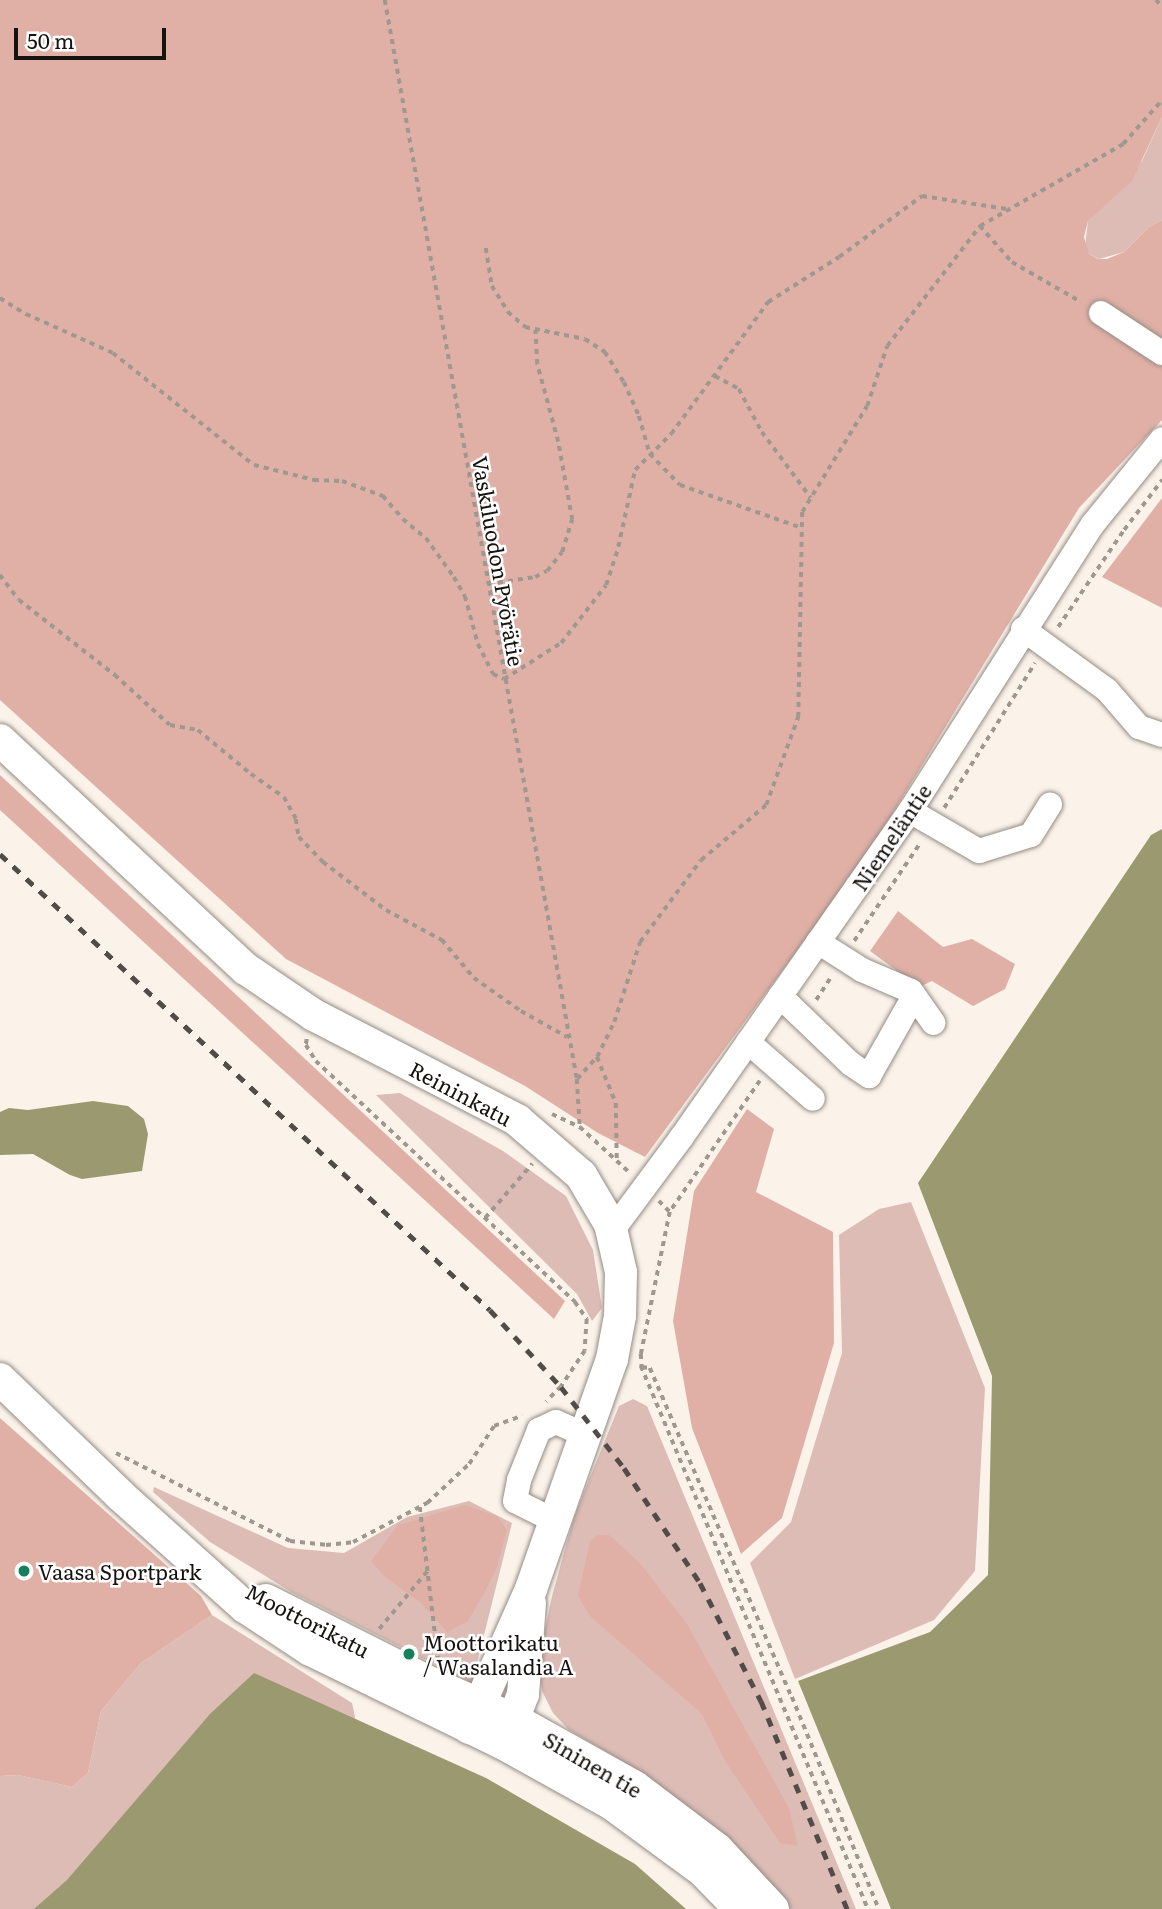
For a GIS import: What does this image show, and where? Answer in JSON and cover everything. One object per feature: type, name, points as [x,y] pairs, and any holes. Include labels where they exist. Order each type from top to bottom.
[{"type":"main road","name":"Reininkatu","points":[[0,740],[246,969],[314,1016],[517,1120],[581,1175],[612,1231],[621,1272],[620,1316],[613,1359],[583,1434],[531,1589],[474,1716]]},
{"type":"main road","name":"Moottorikatu","points":[[0,1379],[245,1608],[309,1648],[474,1716]]},
{"type":"main road","name":"Moottorikatu","points":[[180,1550],[262,1598],[435,1685],[474,1716]]},
{"type":"main road","name":"Reininkatu","points":[[509,1732],[523,1694],[531,1589]]},
{"type":"main road","name":"Sininen tie","points":[[474,1716],[613,1774],[669,1810],[717,1849],[773,1909]]},
{"type":"main road","points":[[509,1732],[650,1830],[702,1870],[740,1909]]},
{"type":"street","points":[[1101,313],[1162,353]]},
{"type":"street","name":"Niemeläntie","points":[[612,1231],[911,811],[1023,629],[1093,524],[1162,439]]},
{"type":"street","points":[[1023,629],[1107,690],[1139,727],[1162,735]]},
{"type":"street","points":[[911,811],[979,851],[1031,835],[1050,804]]},
{"type":"street","points":[[818,942],[862,970],[911,991],[933,1023]]},
{"type":"street","points":[[780,996],[869,1076],[914,996]]},
{"type":"street","points":[[748,1042],[813,1099]]},
{"type":"street","points":[[553,1520],[514,1501],[519,1480],[539,1430],[556,1422],[583,1434]]},
{"type":"path","name":"Vaskiluodon Pyörätie","points":[[385,0],[567,1037],[577,1079],[580,1127]]},
{"type":"path","points":[[1156,0],[1162,6]]},
{"type":"path","points":[[577,1079],[597,1057],[614,1022],[640,942],[701,860],[766,805],[798,717],[802,512],[867,406],[887,346],[980,226],[1123,144],[1162,100]]},
{"type":"path","points":[[0,298],[26,314],[113,353],[254,465],[314,480],[342,481],[383,496],[426,538],[454,577],[465,596],[483,654],[493,674],[504,679],[561,643],[606,585],[618,547],[635,470],[671,434],[768,302],[839,257],[922,196],[1007,209]]},
{"type":"path","points":[[980,226],[1012,262],[1101,313]]},
{"type":"path","points":[[486,248],[492,286],[508,312],[525,327],[585,339],[605,352],[624,382],[639,416],[650,454],[680,485],[802,528]]},
{"type":"path","points":[[488,584],[535,577],[547,571],[562,552],[572,520],[558,442],[537,364],[536,330]]},
{"type":"path","points":[[714,376],[739,389],[762,432],[811,498]]},
{"type":"path","points":[[803,1018],[933,824],[1046,645],[1124,530],[1162,480]]},
{"type":"path","points":[[0,575],[19,600],[115,675],[170,725],[198,730],[251,774],[284,797],[296,819],[299,837],[323,862],[386,910],[443,940],[474,978],[521,1011],[567,1037]]},
{"type":"path","points":[[314,1016],[306,1045],[316,1061],[575,1302],[613,1359],[651,1395],[868,1909]]},
{"type":"path","points":[[597,1057],[616,1103],[617,1161]]},
{"type":"path","points":[[544,1404],[561,1387],[613,1359],[641,1354],[670,1212],[695,1172],[772,1064]]},
{"type":"path","points":[[545,1111],[580,1127],[670,1212]]},
{"type":"path","points":[[485,1218],[548,1146]]},
{"type":"path","points":[[613,1359],[650,1368],[792,1697],[879,1909]]},
{"type":"path","points":[[144,1466],[290,1541],[326,1545],[354,1542],[420,1507],[469,1464],[494,1426],[525,1415]]},
{"type":"path","points":[[420,1507],[440,1676],[435,1685]]},
{"type":"path","points":[[378,1631],[429,1569]]},
{"type":"shaded area","points":[[0,0],[1162,0],[1162,117],[1132,181],[1088,221],[1084,237],[1089,254],[1098,259],[1107,259],[1124,252],[1149,227],[1162,220],[1162,420],[1079,508],[866,857],[645,1157],[598,1133],[525,1086],[286,959],[0,700]]},
{"type":"shaded area","points":[[1162,117],[1162,220],[1149,227],[1124,252],[1099,259],[1089,254],[1085,247],[1088,221],[1142,161]]},
{"type":"shaded area","points":[[1162,498],[1162,608],[1102,577]]},
{"type":"shaded area","points":[[0,775],[565,1301],[554,1319],[0,810]]},
{"type":"shaded area","points":[[1162,829],[1162,1909],[891,1909],[798,1681],[930,1632],[988,1575],[992,1376],[918,1183],[1151,835]]},
{"type":"shaded area","points":[[898,911],[943,947],[972,939],[1015,964],[1005,989],[973,1006],[932,981],[919,987],[870,951]]},
{"type":"shaded area","points":[[400,1093],[503,1151],[566,1196],[593,1250],[602,1308],[592,1321],[577,1294],[376,1095]]},
{"type":"shaded area","points":[[93,1101],[128,1106],[144,1119],[148,1134],[142,1171],[82,1179],[33,1154],[0,1155],[0,1112],[9,1108],[28,1110]]},
{"type":"shaded area","points":[[747,1109],[774,1129],[756,1192],[833,1232],[834,1343],[782,1518],[741,1554],[692,1428],[673,1321],[694,1191]]},
{"type":"shaded area","points":[[911,1202],[985,1388],[975,1571],[934,1620],[795,1679],[750,1563],[791,1522],[842,1353],[839,1235],[879,1209]]},
{"type":"shaded area","points":[[633,1399],[647,1406],[856,1909],[791,1909],[725,1838],[649,1777],[569,1730],[553,1713],[542,1691],[538,1664],[552,1596],[574,1517],[619,1406]]},
{"type":"shaded area","points":[[0,1418],[201,1596],[212,1615],[141,1663],[101,1711],[88,1773],[72,1787],[18,1775],[0,1776]]},
{"type":"shaded area","points":[[154,1487],[288,1548],[344,1553],[407,1517],[469,1501],[512,1523],[472,1683],[293,1593],[210,1542],[153,1492]]},
{"type":"shaded area","points":[[465,1505],[497,1516],[507,1530],[496,1570],[468,1621],[447,1632],[420,1602],[385,1577],[371,1561],[398,1525]]},
{"type":"shaded area","points":[[598,1535],[609,1535],[639,1562],[687,1624],[789,1808],[798,1846],[780,1843],[725,1761],[702,1714],[590,1616],[578,1596],[590,1541]]},
{"type":"shaded area","points":[[212,1615],[352,1703],[355,1717],[311,1909],[0,1909],[0,1776],[18,1775],[72,1787],[88,1773],[101,1711],[141,1663]]},
{"type":"shaded area","points":[[254,1673],[486,1778],[635,1864],[686,1909],[34,1909],[67,1880],[210,1714]]},
{"type":"railway","points":[[0,854],[490,1310],[561,1387],[624,1468],[700,1583],[761,1701],[847,1909]]},
{"type":"place","name":"Vaasa Sportpark","points":[[24,1571]]},
{"type":"place","name":"Moottorikatu / Wasalandia A","points":[[409,1654]]}]
